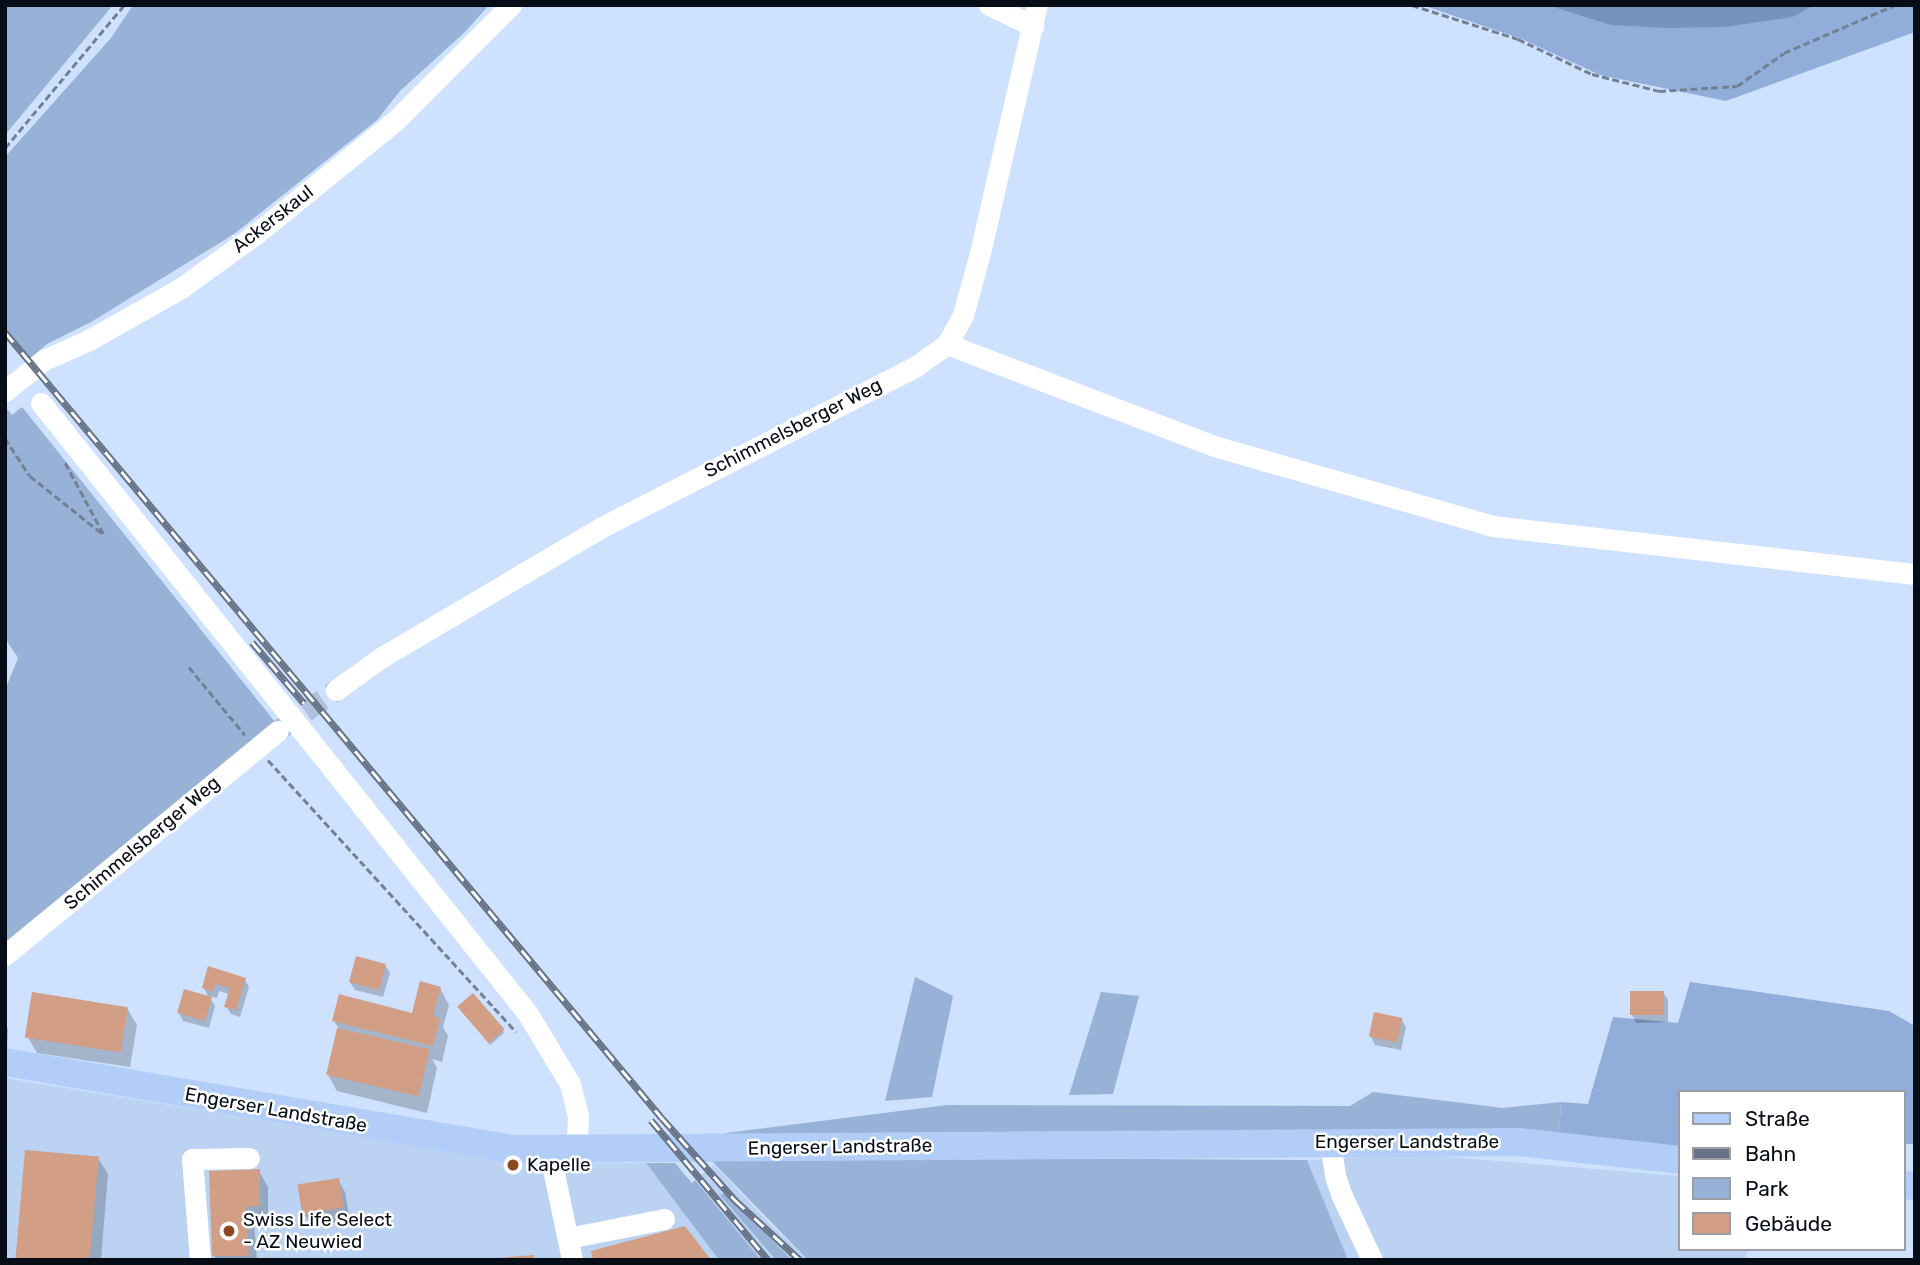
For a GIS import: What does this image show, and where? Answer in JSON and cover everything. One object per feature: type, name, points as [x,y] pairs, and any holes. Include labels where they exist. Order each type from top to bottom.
[{"type":"main road","name":"Engerser Landstraße","points":[[5,1062],[513,1149],[1518,1142],[1678,1160]]},
{"type":"street","name":"Ackerskaul","points":[[5,391],[44,360],[89,340],[181,288],[257,233],[395,121],[511,5]]},
{"type":"street","points":[[989,5],[1032,26]]},
{"type":"street","name":"Schimmelsberger Weg","points":[[336,691],[382,657],[547,559],[832,407],[916,366],[947,344],[963,315],[977,266],[1038,5]]},
{"type":"street","points":[[947,344],[1214,446],[1493,526],[1915,574]]},
{"type":"street","points":[[41,403],[528,1014],[570,1084],[578,1117],[565,1150],[552,1164],[572,1260]]},
{"type":"street","name":"Schimmelsberger Weg","points":[[5,955],[278,731]]},
{"type":"street","points":[[1330,1143],[1335,1176],[1366,1254]]},
{"type":"street","points":[[200,1260],[192,1159],[249,1158]]},
{"type":"street","points":[[568,1238],[664,1219]]},
{"type":"path","points":[[5,148],[124,5]]},
{"type":"path","points":[[1412,5],[1518,39],[1592,74],[1659,91],[1737,86],[1784,53],[1895,5]]},
{"type":"path","points":[[5,438],[30,476],[103,534],[62,457]]},
{"type":"path","points":[[189,667],[257,747],[518,1034]]},
{"type":"shaded area","points":[[1422,5],[1546,5],[1610,25],[1793,17],[1815,5],[1915,5],[1915,32],[1726,101],[1600,75],[1522,39]]},
{"type":"shaded area","points":[[1546,5],[1815,5],[1793,17],[1724,27],[1666,28],[1610,25]]},
{"type":"shaded area","points":[[1690,982],[1889,1011],[1915,1026],[1915,1144],[1906,1144],[1906,1090],[1678,1090],[1678,1150],[1559,1135],[1561,1102],[1588,1104],[1613,1017],[1678,1023]]},
{"type":"shaded area","points":[[5,1078],[528,1164],[646,1163],[719,1260],[5,1260]]},
{"type":"shaded area","points":[[1412,1154],[1678,1176],[1678,1251],[1747,1251],[1746,1260],[1348,1260],[1307,1160]]},
{"type":"shaded area","points":[[714,1165],[808,1260],[792,1260],[724,1194],[721,1195],[776,1260],[761,1260],[695,1180]]},
{"type":"green space","points":[[5,5],[113,5],[5,135]]},
{"type":"green space","points":[[133,5],[489,5],[465,32],[400,91],[377,120],[234,234],[91,322],[47,344],[28,360],[5,333],[5,157],[111,38]]},
{"type":"green space","points":[[5,407],[12,415],[22,407],[275,722],[5,946],[5,690],[18,658],[5,638]]},
{"type":"green space","points":[[915,977],[953,996],[932,1097],[885,1101]]},
{"type":"green space","points":[[1101,992],[1139,996],[1113,1094],[1069,1095]]},
{"type":"green space","points":[[1373,1092],[1503,1108],[1561,1102],[1559,1135],[723,1139],[726,1133],[947,1105],[1350,1106]]},
{"type":"green space","points":[[968,1158],[1307,1160],[1348,1260],[808,1260],[712,1161]]},
{"type":"green space","points":[[646,1163],[675,1163],[692,1183],[695,1180],[761,1260],[719,1260]]},
{"type":"green space","points":[[724,1193],[792,1260],[776,1260],[720,1195]]},
{"type":"building","points":[[356,956],[386,964],[379,990],[349,982]]},
{"type":"building","points":[[208,966],[246,978],[236,1010],[224,1007],[230,988],[215,984],[213,992],[202,988]]},
{"type":"building","points":[[420,981],[441,987],[433,1016],[440,1018],[433,1046],[332,1021],[339,994],[412,1013]]},
{"type":"building","points":[[184,989],[212,997],[205,1021],[177,1013]]},
{"type":"building","points":[[1630,991],[1664,991],[1664,1015],[1630,1015]]},
{"type":"building","points":[[32,992],[128,1007],[121,1053],[25,1037]]},
{"type":"building","points":[[473,993],[504,1029],[489,1043],[457,1007]]},
{"type":"building","points":[[1374,1012],[1402,1018],[1397,1042],[1369,1036]]},
{"type":"building","points":[[337,1028],[430,1049],[419,1096],[326,1075]]},
{"type":"building","points":[[25,1150],[99,1156],[90,1260],[15,1260]]},
{"type":"building","name":"Swiss Life Select - AZ Neuwied","points":[[260,1169],[260,1206],[246,1207],[249,1256],[212,1256],[209,1171]]},
{"type":"building","points":[[339,1178],[344,1208],[302,1214],[298,1185]]},
{"type":"building","points":[[685,1226],[711,1260],[593,1260],[591,1251]]},
{"type":"building","points":[[534,1255],[535,1260],[496,1260],[496,1258]]},
{"type":"tunnel","points":[[280,729],[336,690]]},
{"type":"railway","points":[[5,332],[662,1118],[735,1200],[800,1260]]},
{"type":"railway","points":[[252,642],[304,703]]},
{"type":"railway","points":[[651,1120],[768,1260]]},
{"type":"place","name":"Kapelle","points":[[513,1165]]},
{"type":"place","name":"Swiss Life Select - AZ Neuwied","points":[[229,1231]]}]
